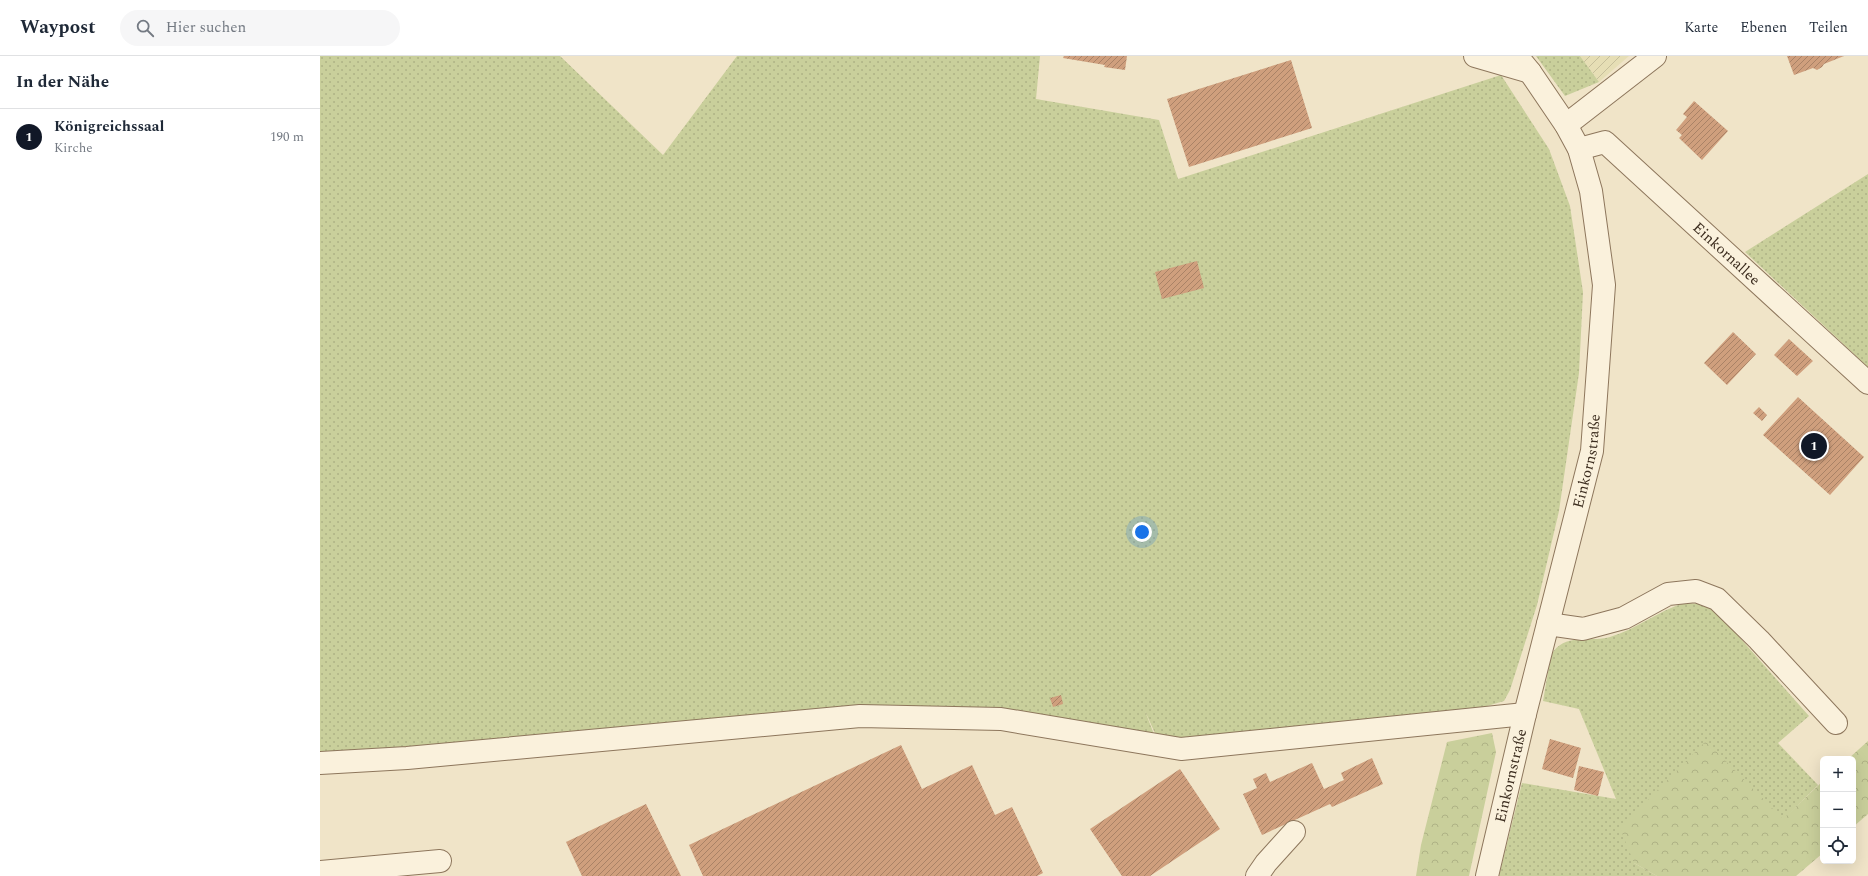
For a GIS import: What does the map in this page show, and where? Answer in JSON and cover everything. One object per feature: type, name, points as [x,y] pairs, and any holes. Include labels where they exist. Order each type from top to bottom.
[{"type":"street","points":[[1475,56],[1524,64]]},
{"type":"street","points":[[1566,125],[1655,56]]},
{"type":"street","name":"Einkornstraße","points":[[1487,876],[1525,714],[1592,450],[1604,286],[1592,191],[1579,150],[1566,125],[1524,64]]},
{"type":"street","name":"Einkornallee","points":[[1579,150],[1606,142],[1868,383]]},
{"type":"street","points":[[1548,624],[1583,629],[1624,618],[1668,594],[1696,591],[1717,599],[1759,640],[1836,723]]},
{"type":"street","points":[[320,763],[407,758],[860,716],[1001,719],[1181,749],[1525,714]]},
{"type":"street","points":[[1257,876],[1266,863],[1294,832]]},
{"type":"street","points":[[320,872],[440,861]]},
{"type":"shaded area","points":[[1580,56],[1629,56],[1599,82]]},
{"type":"green space","points":[[320,56],[560,56],[663,155],[737,56],[1040,56],[1036,99],[1159,120],[1178,179],[1501,75],[1549,149],[1570,206],[1583,292],[1579,373],[1559,511],[1537,605],[1510,690],[1504,701],[1477,709],[1229,738],[1158,740],[1145,711],[1157,742],[1000,709],[320,758]]},
{"type":"green space","points":[[1536,56],[1580,56],[1599,82],[1565,96]]},
{"type":"green space","points":[[1868,174],[1868,367],[1745,252]]},
{"type":"green space","points":[[1684,603],[1703,604],[1718,613],[1809,716],[1778,743],[1818,785],[1784,819],[1634,863],[1657,876],[1499,876],[1522,783],[1616,799],[1579,709],[1543,701],[1551,655],[1563,643],[1578,640],[1602,639],[1620,634],[1674,606]]},
{"type":"green space","points":[[1492,733],[1496,752],[1469,876],[1416,876],[1421,845],[1447,742]]},
{"type":"green space","points":[[1706,741],[1783,819],[1820,784],[1820,856],[1796,876],[1657,876],[1634,863],[1620,828]]},
{"type":"green space","points":[[1868,741],[1868,814],[1856,824],[1856,756],[1851,756]]},
{"type":"building","points":[[1064,56],[1127,56],[1125,70],[1063,58]]},
{"type":"building","points":[[1787,56],[1844,56],[1824,64],[1817,70],[1813,68],[1794,75]]},
{"type":"building","points":[[1291,60],[1312,128],[1189,167],[1167,99]]},
{"type":"building","points":[[1694,101],[1728,131],[1702,160],[1679,138],[1682,135],[1676,130],[1687,117],[1683,114]]},
{"type":"building","points":[[1197,261],[1204,288],[1162,299],[1155,272]]},
{"type":"building","points":[[1733,332],[1756,354],[1727,385],[1704,363]]},
{"type":"building","points":[[1789,339],[1813,361],[1797,376],[1774,355]]},
{"type":"building","points":[[1798,397],[1864,457],[1830,495],[1763,435]]},
{"type":"building","points":[[1759,407],[1767,415],[1762,421],[1753,413]]},
{"type":"building","points":[[1061,695],[1063,704],[1053,707],[1050,698]]},
{"type":"building","points":[[1550,739],[1581,748],[1573,778],[1542,769]]},
{"type":"building","points":[[901,745],[922,789],[972,765],[995,815],[1012,807],[1043,873],[1037,876],[703,876],[689,845]]},
{"type":"building","points":[[1372,758],[1383,784],[1332,807],[1330,804],[1262,835],[1243,794],[1257,788],[1253,779],[1266,773],[1270,782],[1312,763],[1324,789],[1344,780],[1341,773]]},
{"type":"building","points":[[1579,766],[1604,772],[1598,796],[1574,790]]},
{"type":"building","points":[[1180,769],[1220,829],[1150,876],[1122,876],[1090,829]]},
{"type":"building","points":[[646,804],[681,876],[582,876],[566,842]]},
{"type":"place","name":"Königreichssaal","points":[[1814,446]]}]
